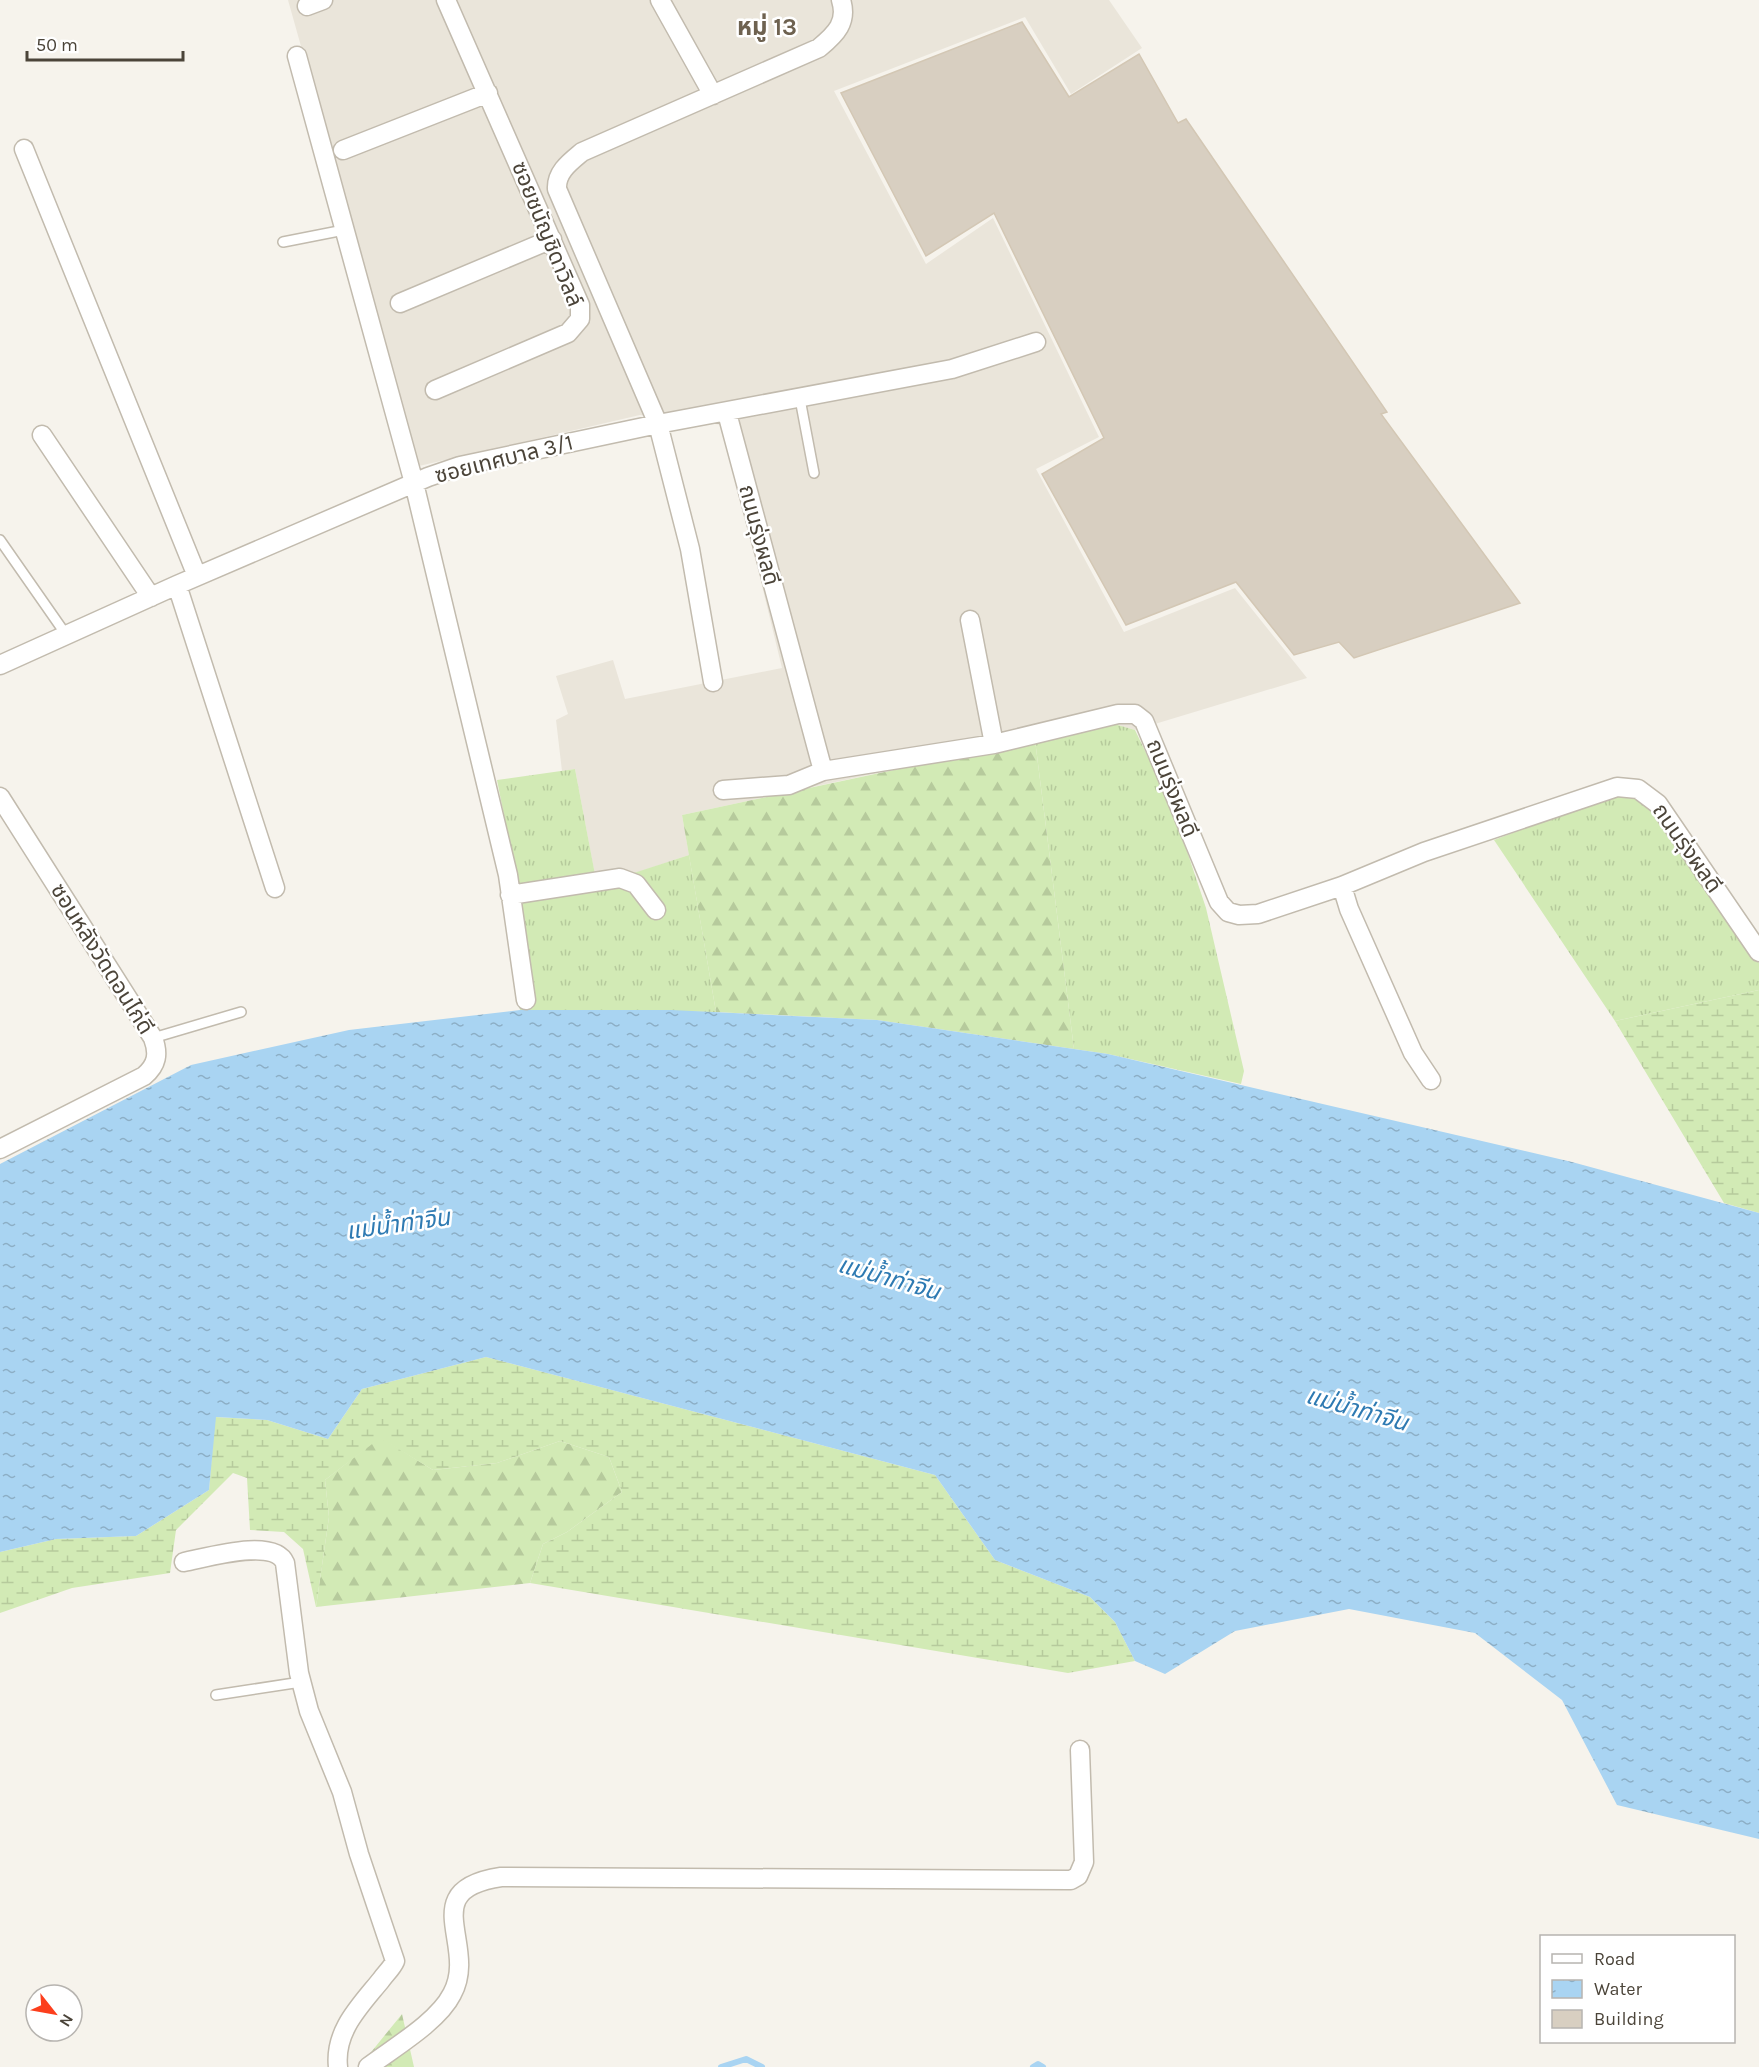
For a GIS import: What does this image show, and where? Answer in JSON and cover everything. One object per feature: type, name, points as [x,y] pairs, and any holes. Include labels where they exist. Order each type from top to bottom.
[{"type":"street","name":"ซอยชนัญชิดาวิลล์","points":[[435,390],[568,333],[576,327],[581,313],[580,304],[552,238],[446,0]]},
{"type":"street","points":[[660,0],[713,95]]},
{"type":"street","points":[[712,682],[690,549],[658,424],[557,189],[557,182],[565,166],[582,152],[819,48],[834,37],[841,25],[844,12],[841,0]]},
{"type":"street","points":[[297,56],[414,483],[510,895],[525,1000]]},
{"type":"street","points":[[343,150],[488,93]]},
{"type":"street","points":[[24,149],[197,576]]},
{"type":"street","points":[[400,303],[552,238]]},
{"type":"street","name":"ซอยเทศบาล 3/1","points":[[0,665],[197,576],[414,483],[460,466],[658,424],[727,413],[952,369],[1036,342]]},
{"type":"street","name":"ถนนรุ่งผลดี","points":[[727,413],[823,771],[994,744],[1118,714],[1136,714],[1144,721],[1223,908],[1239,915],[1251,915],[1342,886],[1424,852],[1624,787],[1638,789],[1658,804],[1759,952]]},
{"type":"street","points":[[42,435],[151,597]]},
{"type":"street","points":[[177,585],[275,888]]},
{"type":"street","points":[[970,620],[994,744]]},
{"type":"street","points":[[723,790],[789,785],[823,771]]},
{"type":"street","name":"ซอนหลังวัดดอนไก่ดี","points":[[0,797],[157,1047],[154,1067],[144,1076],[0,1149]]},
{"type":"street","points":[[510,895],[620,878],[636,884],[656,910]]},
{"type":"street","points":[[1342,886],[1349,909],[1413,1053],[1431,1080]]},
{"type":"street","points":[[184,1562],[250,1550],[273,1551],[281,1556],[285,1563],[301,1682],[309,1711],[342,1792],[359,1854],[395,1961],[342,2033],[336,2050],[338,2067]]},
{"type":"street","points":[[368,2067],[423,2025],[452,1995],[459,1977],[455,1902],[465,1887],[478,1881],[501,1878],[1071,1880],[1078,1876],[1084,1862],[1080,1750]]},
{"type":"lane","points":[[283,242],[344,230]]},
{"type":"lane","points":[[801,399],[814,473]]},
{"type":"lane","points":[[0,540],[66,636]]},
{"type":"lane","points":[[153,1038],[241,1012]]},
{"type":"lane","points":[[216,1695],[301,1682]]},
{"type":"shaded area","points":[[288,0],[1109,0],[1142,48],[1071,94],[1025,17],[834,91],[926,264],[993,218],[1099,437],[1036,469],[1124,632],[1235,588],[1307,678],[1135,730],[1111,723],[682,815],[689,855],[597,886],[575,769],[562,771],[556,720],[568,714],[556,676],[613,660],[625,699],[782,668],[723,425],[640,415],[419,466]]},
{"type":"green space","points":[[1111,723],[1135,730],[1173,809],[1206,908],[1244,1071],[1241,1084],[1108,1054],[1074,1049],[1035,740]]},
{"type":"green space","points":[[1035,740],[1074,1049],[877,1020],[716,1012],[682,815]]},
{"type":"green space","points":[[575,769],[597,885],[689,855],[716,1012],[520,1010],[506,925],[523,912],[497,780]]},
{"type":"green space","points":[[1618,793],[1648,801],[1759,963],[1759,990],[1615,1021],[1494,840]]},
{"type":"green space","points":[[1759,990],[1759,1213],[1724,1203],[1615,1021]]},
{"type":"green space","points":[[486,1357],[935,1475],[995,1560],[1090,1597],[1115,1622],[1135,1661],[1068,1673],[530,1583],[543,1544],[567,1532],[622,1492],[609,1457],[560,1441],[497,1463],[433,1470],[380,1438],[325,1480],[329,1517],[316,1607],[303,1549],[284,1532],[250,1530],[247,1478],[233,1473],[176,1530],[170,1573],[72,1588],[0,1613],[0,1552],[56,1539],[136,1536],[209,1490],[215,1417],[267,1420],[328,1439],[362,1389]]},
{"type":"green space","points":[[380,1437],[433,1470],[497,1463],[560,1441],[609,1457],[622,1492],[567,1532],[543,1544],[530,1583],[316,1607],[329,1517],[325,1480]]},
{"type":"green space","points":[[402,2014],[414,2067],[359,2067]]},
{"type":"water","name":"แม่น้ำท่าจีน","points":[[520,1010],[672,1010],[877,1020],[1108,1054],[1572,1162],[1759,1213],[1759,1839],[1617,1805],[1562,1700],[1475,1633],[1349,1609],[1235,1631],[1165,1674],[1135,1661],[1115,1622],[1090,1597],[995,1560],[935,1475],[486,1357],[362,1389],[328,1439],[267,1420],[216,1417],[209,1490],[136,1536],[56,1539],[0,1552],[0,1164],[191,1065],[349,1030]]},
{"type":"building","points":[[1022,22],[1069,97],[1139,54],[1178,123],[1186,119],[1387,412],[1381,414],[1520,603],[1354,658],[1339,642],[1294,655],[1236,582],[1126,625],[1042,474],[1104,438],[994,213],[926,256],[841,93]]},
{"type":"waterway","points":[[721,2067],[746,2059],[762,2067]]},
{"type":"waterway","points":[[1033,2067],[1038,2064],[1043,2067]]},
{"type":"district","name":"หมู่ 13","points":[[767,27]]}]
